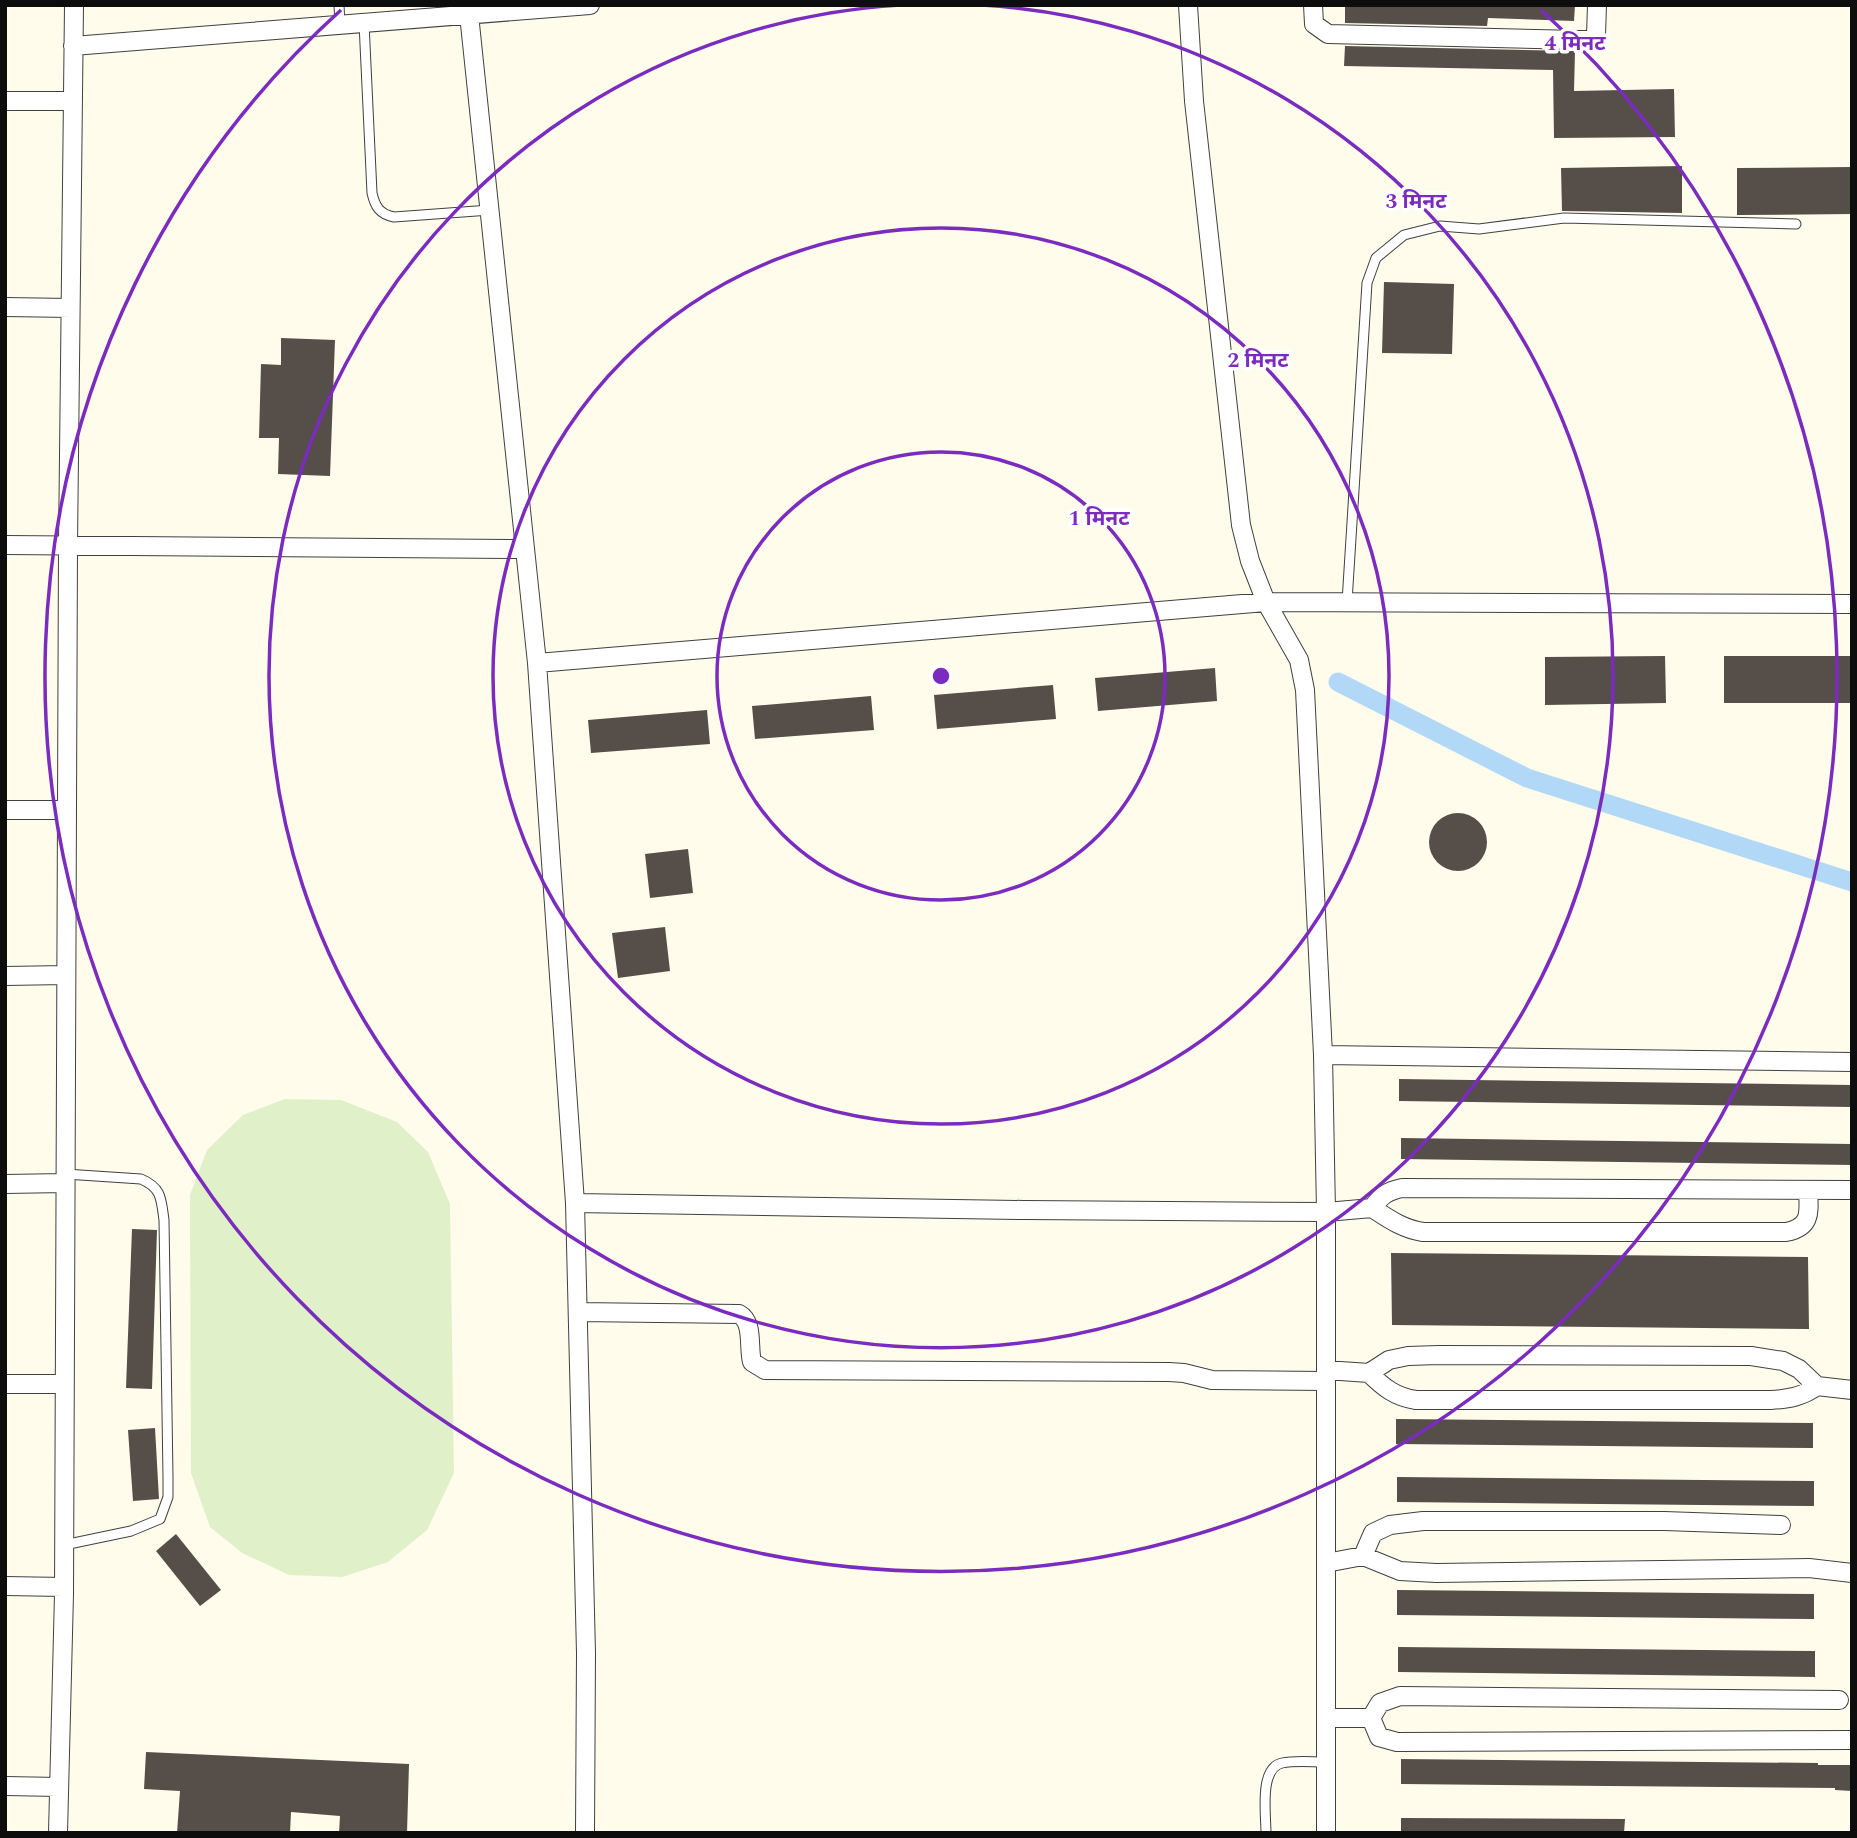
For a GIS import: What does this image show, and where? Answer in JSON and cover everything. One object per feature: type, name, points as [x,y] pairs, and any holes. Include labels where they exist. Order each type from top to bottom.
[{"type":"street","points":[[58,1833],[64,1587],[68,545],[74,5]]},
{"type":"street","points":[[73,46],[364,23],[469,10],[590,5]]},
{"type":"street","points":[[1188,5],[1194,101],[1241,525],[1250,561],[1266,602],[1299,660],[1305,690],[1323,1055],[1326,1212],[1326,1833]]},
{"type":"street","points":[[1313,5],[1314,24],[1328,34],[1589,40],[1596,35],[1597,5]]},
{"type":"street","points":[[469,10],[537,663],[575,1203],[586,1653],[585,1833]]},
{"type":"street","points":[[5,101],[73,101]]},
{"type":"street","points":[[5,307],[70,308]]},
{"type":"street","points":[[5,544],[524,549]]},
{"type":"street","points":[[537,663],[1266,602],[1852,604]]},
{"type":"street","points":[[5,810],[67,810]]},
{"type":"street","points":[[5,976],[66,975]]},
{"type":"street","points":[[1323,1055],[1852,1062]]},
{"type":"street","points":[[5,1184],[65,1178]]},
{"type":"street","points":[[1372,1208],[1382,1195],[1402,1188],[1852,1191]]},
{"type":"street","points":[[575,1203],[1326,1212],[1372,1208],[1395,1224],[1423,1232],[1786,1232],[1798,1229],[1805,1222],[1809,1212],[1808,1190]]},
{"type":"street","points":[[578,1312],[739,1314],[746,1317],[749,1324],[752,1362],[765,1370],[1169,1372],[1226,1380],[1369,1373],[1389,1360],[1428,1355],[1751,1356],[1783,1361],[1799,1369],[1816,1386],[1852,1390]]},
{"type":"street","points":[[1369,1373],[1401,1398],[1416,1400],[1771,1401],[1806,1394],[1816,1386]]},
{"type":"street","points":[[5,1384],[64,1384]]},
{"type":"street","points":[[1363,1556],[1373,1532],[1390,1525],[1423,1521],[1664,1521],[1781,1525]]},
{"type":"street","points":[[1326,1563],[1363,1556],[1400,1571],[1436,1573],[1809,1567],[1852,1573]]},
{"type":"street","points":[[5,1586],[64,1587]]},
{"type":"street","points":[[1371,1718],[1380,1703],[1400,1696],[1839,1700]]},
{"type":"street","points":[[1326,1718],[1371,1718]]},
{"type":"street","points":[[1371,1718],[1379,1737],[1397,1742],[1852,1740]]},
{"type":"street","points":[[5,1786],[59,1787]]},
{"type":"lane","points":[[339,5],[340,25]]},
{"type":"lane","points":[[364,23],[374,204],[385,216],[394,217],[490,210]]},
{"type":"lane","points":[[1347,602],[1367,283],[1376,258],[1405,235],[1440,226],[1479,229],[1564,218],[1796,224]]},
{"type":"lane","points":[[64,1545],[131,1531],[160,1519],[168,1497],[164,1220],[159,1191],[141,1179],[65,1178]]},
{"type":"lane","points":[[1266,1833],[1266,1784],[1275,1766],[1283,1763],[1326,1762]]},
{"type":"green space","points":[[285,1099],[341,1100],[397,1122],[428,1152],[450,1204],[454,1473],[427,1530],[388,1562],[342,1577],[289,1575],[242,1553],[210,1527],[191,1473],[190,1195],[207,1150],[243,1115]]},
{"type":"building","points":[[1345,5],[1575,5],[1574,21],[1488,18],[1487,26],[1345,23]]},
{"type":"building","points":[[1345,46],[1575,51],[1574,91],[1674,89],[1675,137],[1554,138],[1553,70],[1344,66]]},
{"type":"building","points":[[1682,166],[1682,213],[1562,211],[1561,168]]},
{"type":"building","points":[[1852,167],[1852,214],[1737,215],[1737,168]]},
{"type":"building","points":[[1384,282],[1454,284],[1452,354],[1382,353]]},
{"type":"building","points":[[281,338],[335,340],[330,476],[278,474],[279,438],[259,438],[261,364],[281,365]]},
{"type":"building","points":[[1665,656],[1666,703],[1545,705],[1545,657]]},
{"type":"building","points":[[1724,656],[1850,656],[1850,703],[1724,703]]},
{"type":"building","points":[[1215,668],[1217,701],[1098,711],[1095,678]]},
{"type":"building","points":[[1053,685],[1056,719],[937,729],[934,695]]},
{"type":"building","points":[[871,696],[874,730],[755,739],[752,706]]},
{"type":"building","points":[[707,710],[710,744],[591,753],[588,720]]},
{"type":"building","points":[[1458,813],[1479,821],[1487,842],[1479,863],[1458,871],[1437,863],[1429,842],[1437,821]]},
{"type":"building","points":[[688,849],[693,893],[650,898],[645,854]]},
{"type":"building","points":[[665,927],[670,971],[618,978],[612,933]]},
{"type":"building","points":[[1399,1079],[1852,1085],[1852,1107],[1399,1101]]},
{"type":"building","points":[[1401,1138],[1852,1144],[1852,1165],[1401,1159]]},
{"type":"building","points":[[132,1229],[157,1230],[152,1389],[126,1388]]},
{"type":"building","points":[[1391,1253],[1808,1257],[1809,1329],[1392,1325]]},
{"type":"building","points":[[1396,1419],[1813,1423],[1813,1448],[1396,1444]]},
{"type":"building","points":[[155,1428],[159,1499],[133,1501],[128,1430]]},
{"type":"building","points":[[1397,1477],[1814,1481],[1814,1506],[1397,1502]]},
{"type":"building","points":[[176,1534],[221,1590],[200,1606],[156,1551]]},
{"type":"building","points":[[1397,1590],[1814,1594],[1814,1619],[1397,1615]]},
{"type":"building","points":[[1398,1647],[1815,1651],[1815,1677],[1398,1672]]},
{"type":"building","points":[[146,1752],[409,1764],[407,1833],[339,1833],[340,1816],[291,1812],[290,1833],[177,1833],[180,1791],[144,1789]]},
{"type":"building","points":[[1401,1759],[1852,1765],[1852,1791],[1835,1788],[1401,1784]]},
{"type":"building","points":[[1401,1818],[1625,1819],[1624,1833],[1401,1833]]},
{"type":"waterway","points":[[1338,682],[1527,778],[1852,882]]}]
